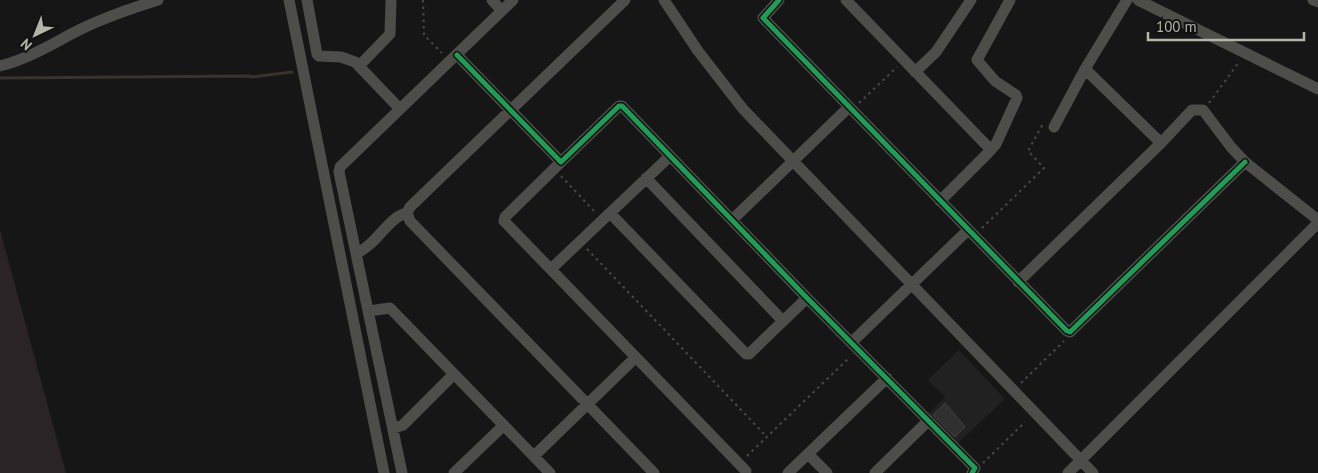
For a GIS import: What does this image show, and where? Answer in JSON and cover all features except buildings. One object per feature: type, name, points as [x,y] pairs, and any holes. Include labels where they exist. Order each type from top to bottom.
[{"type":"street","points":[[0,66],[13,63],[84,28],[135,7],[158,0]]},
{"type":"street","points":[[289,0],[384,473]]},
{"type":"street","points":[[307,0],[317,54],[319,56],[349,59],[359,66],[400,109]]},
{"type":"street","points":[[359,66],[390,34],[391,0]]},
{"type":"street","points":[[492,0],[502,10]]},
{"type":"street","points":[[402,473],[339,172],[340,167],[513,0]]},
{"type":"street","points":[[356,254],[364,251],[398,217],[407,213],[410,207],[624,0]]},
{"type":"street","points":[[664,0],[726,89],[792,161],[1092,473]]},
{"type":"street","points":[[779,0],[763,18],[1068,332],[1245,162]]},
{"type":"street","points":[[846,0],[991,150]]},
{"type":"street","points":[[915,72],[936,52],[970,0]]},
{"type":"street","points":[[940,200],[991,150],[1000,136],[1017,98],[995,81],[977,60],[1010,0]]},
{"type":"street","points":[[1054,127],[1085,69],[1127,0]]},
{"type":"street","points":[[1138,0],[1318,89]]},
{"type":"street","points":[[1313,0],[1318,2]]},
{"type":"street","points":[[454,58],[511,110],[561,162]]},
{"type":"street","points":[[1085,69],[1161,143]]},
{"type":"street","points":[[746,472],[504,221],[505,217],[619,106],[622,106],[887,378],[974,468],[973,472]]},
{"type":"street","points":[[732,220],[792,161],[850,109]]},
{"type":"street","points":[[1018,282],[1161,143],[1192,110],[1203,110],[1245,162],[1318,222],[1068,473]]},
{"type":"street","points":[[551,269],[670,156]]},
{"type":"street","points":[[646,178],[783,321]]},
{"type":"street","points":[[407,213],[410,221],[654,473]]},
{"type":"street","points":[[610,213],[746,354],[749,354],[807,298]]},
{"type":"street","points":[[852,342],[968,230]]},
{"type":"street","points":[[369,311],[390,308],[550,473]]},
{"type":"street","points":[[534,456],[636,357]]},
{"type":"street","points":[[394,428],[403,425],[454,374]]},
{"type":"street","points":[[788,473],[887,378]]},
{"type":"street","points":[[875,473],[928,421]]},
{"type":"street","points":[[457,472],[504,425]]},
{"type":"street","points":[[808,454],[827,473]]},
{"type":"path","points":[[423,0],[424,35],[454,58]]},
{"type":"path","points":[[1203,110],[1246,53]]},
{"type":"path","points":[[850,109],[904,60]]},
{"type":"path","points":[[591,243],[586,248],[767,436]]},
{"type":"path","points":[[1020,383],[1067,338],[1068,332]]},
{"type":"path","points":[[973,472],[1025,422]]},
{"type":"shaded area","points":[[0,230],[66,473],[0,473]]},
{"type":"shaded area","points":[[959,350],[1005,399],[957,444],[928,414],[945,397],[928,380]]},
{"type":"waterway","points":[[0,78],[252,77],[292,72]]},
{"type":"cycle path","points":[[779,0],[763,18],[1067,331],[1070,332],[1245,162]]},
{"type":"cycle path","points":[[457,55],[561,162],[619,106],[622,106],[807,298],[975,468],[972,473]]}]
